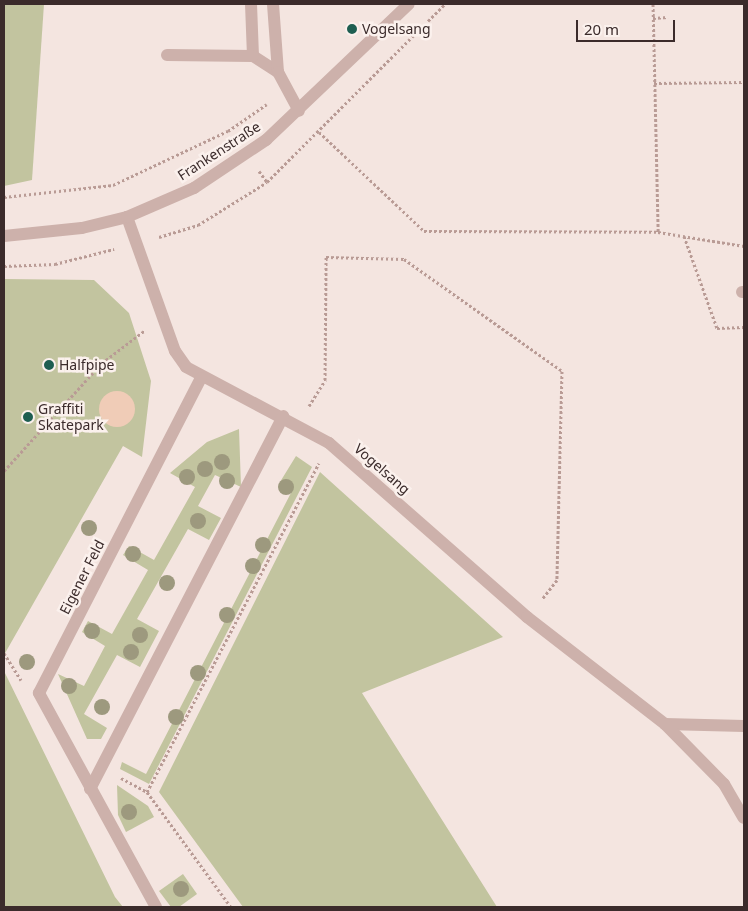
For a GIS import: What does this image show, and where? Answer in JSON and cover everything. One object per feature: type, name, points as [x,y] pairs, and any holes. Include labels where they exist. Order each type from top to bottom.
[{"type":"street","points":[[251,4],[253,56]]},
{"type":"street","points":[[273,4],[278,72],[299,111]]},
{"type":"street","name":"Frankenstraße","points":[[4,236],[82,228],[127,217],[194,188],[246,154],[299,111],[409,4]]},
{"type":"street","points":[[167,55],[253,56],[278,72]]},
{"type":"street","name":"Vogelsang","points":[[127,217],[175,351],[201,378],[283,416],[329,443],[527,617],[665,724],[724,784],[744,818]]},
{"type":"street","name":"Eigener Feld","points":[[156,907],[39,693],[201,378]]},
{"type":"street","points":[[90,789],[103,768],[283,416]]},
{"type":"street","points":[[665,724],[744,726]]},
{"type":"path","points":[[445,4],[319,132],[424,231],[658,232],[744,246]]},
{"type":"path","points":[[653,4],[658,232]]},
{"type":"path","points":[[653,18],[668,17]]},
{"type":"path","points":[[654,83],[744,82]]},
{"type":"path","points":[[4,197],[112,185],[228,131],[287,90]]},
{"type":"path","points":[[684,236],[717,328],[744,327]]},
{"type":"path","points":[[298,424],[325,380],[326,257],[404,259],[562,371],[557,580],[527,617]]},
{"type":"path","points":[[4,266],[55,264]]},
{"type":"path","points":[[4,471],[102,363],[163,321]]},
{"type":"path","points":[[146,792],[329,443]]},
{"type":"path","points":[[103,768],[146,792],[231,907]]},
{"type":"green space","points":[[4,4],[44,4],[32,180],[4,186]]},
{"type":"green space","points":[[4,279],[94,280],[129,313],[151,381],[142,457],[123,446],[4,655]]},
{"type":"green space","points":[[239,429],[241,487],[215,475],[198,506],[221,518],[209,540],[188,529],[137,619],[159,631],[140,667],[117,655],[84,714],[107,728],[101,739],[87,739],[58,674],[84,686],[105,646],[82,632],[88,621],[112,634],[148,570],[123,555],[129,546],[154,560],[195,487],[170,473],[207,442]]},
{"type":"green space","points":[[296,456],[312,467],[149,784],[120,769],[122,762],[146,774],[293,489],[280,482]]},
{"type":"green space","points":[[320,472],[503,637],[362,693],[497,907],[243,907],[159,792]]},
{"type":"green space","points":[[4,671],[115,897],[123,907],[4,907]]},
{"type":"green space","points":[[117,785],[148,806],[154,817],[126,832],[118,815]]},
{"type":"green space","points":[[183,874],[197,894],[179,907],[171,907],[159,891]]},
{"type":"sand","points":[[117,391],[124,392],[130,396],[134,402],[134,416],[130,422],[124,426],[117,427],[110,426],[104,422],[100,416],[99,409],[100,402],[104,396],[110,392]]},
{"type":"place","name":"Vogelsang","points":[[352,29]]},
{"type":"place","name":"Halfpipe","points":[[49,365]]},
{"type":"place","name":"Graffiti Skatepark","points":[[28,417]]}]
